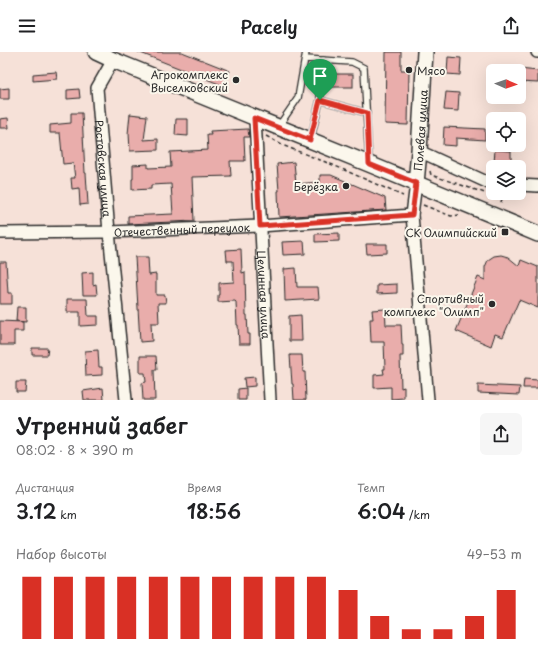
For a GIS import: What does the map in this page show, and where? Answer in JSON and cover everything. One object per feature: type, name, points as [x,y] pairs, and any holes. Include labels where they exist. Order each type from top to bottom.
[{"type":"main road","points":[[96,52],[255,124],[278,127],[538,234]]},
{"type":"main road","name":"Полевая улица","points":[[416,183],[422,153],[425,52]]},
{"type":"street","name":"Ростовская улица","points":[[113,60],[97,88],[109,232],[126,400]]},
{"type":"street","name":"Целинная улица","points":[[255,124],[270,400]]},
{"type":"street","points":[[422,153],[486,182]]},
{"type":"street","name":"Полевая улица","points":[[416,183],[412,215],[428,400]]},
{"type":"street","points":[[526,185],[538,186]]},
{"type":"street","name":"Отечественный переулок","points":[[0,234],[109,232],[260,226],[412,215]]},
{"type":"lane","points":[[278,127],[298,98],[306,52]]},
{"type":"lane","points":[[305,59],[352,62],[364,68],[369,164]]},
{"type":"lane","points":[[310,140],[320,100],[323,60]]},
{"type":"lane","points":[[320,100],[367,113]]},
{"type":"path","points":[[255,124],[282,145],[333,165],[451,216],[465,214]]},
{"type":"path","points":[[422,153],[431,174],[502,199],[495,216]]},
{"type":"building","points":[[138,52],[182,52],[230,71],[224,86]]},
{"type":"building","points":[[386,52],[401,52],[401,70],[409,70],[408,125],[385,124]]},
{"type":"building","points":[[448,57],[461,58],[460,75],[447,74]]},
{"type":"building","points":[[526,70],[538,71],[538,83],[526,82]]},
{"type":"building","points":[[56,72],[57,79],[33,81],[33,74]]},
{"type":"building","points":[[331,74],[353,74],[353,87],[331,87]]},
{"type":"building","points":[[9,88],[9,99],[0,99],[0,89]]},
{"type":"building","points":[[79,89],[80,98],[67,99],[67,90]]},
{"type":"building","points":[[446,92],[459,93],[458,111],[444,110]]},
{"type":"building","points":[[71,113],[82,113],[88,204],[80,205],[79,188],[72,189],[71,178],[75,178],[73,163],[63,164],[60,133],[50,133],[50,125],[71,123]]},
{"type":"building","points":[[130,114],[147,116],[144,140],[158,139],[158,150],[130,151],[129,133],[128,134]]},
{"type":"building","points":[[8,118],[9,128],[0,128],[0,119]]},
{"type":"building","points":[[176,119],[188,119],[188,136],[175,135]]},
{"type":"building","points":[[444,127],[485,129],[485,140],[456,138],[456,146],[443,145]]},
{"type":"building","points":[[248,129],[249,137],[244,137],[245,161],[230,161],[231,176],[192,177],[194,221],[128,224],[128,216],[173,214],[171,184],[151,185],[151,189],[132,190],[133,165],[148,164],[148,168],[171,167],[170,152],[208,150],[207,135],[211,135],[210,131]]},
{"type":"building","points":[[495,152],[511,152],[511,160],[494,160]]},
{"type":"building","points":[[294,162],[296,184],[320,182],[320,175],[331,175],[385,198],[386,210],[279,217],[277,164]]},
{"type":"building","points":[[339,233],[339,241],[315,242],[315,234]]},
{"type":"building","points":[[304,241],[305,254],[283,255],[282,242]]},
{"type":"building","points":[[366,244],[387,244],[387,253],[367,254]]},
{"type":"building","points":[[241,249],[242,273],[245,272],[246,315],[248,334],[250,334],[250,344],[239,344],[236,302],[218,302],[219,283],[234,282],[233,261],[227,261],[226,250]]},
{"type":"building","name":"Спортивный комплекс \"Олимп\"","points":[[501,255],[508,257],[519,266],[521,260],[538,267],[538,308],[519,300],[503,337],[495,334],[491,346],[456,331],[478,277],[485,280],[485,267],[488,260],[494,256]]},
{"type":"building","points":[[135,257],[148,257],[149,275],[156,274],[156,295],[165,295],[166,303],[158,303],[159,323],[151,323],[152,341],[140,342]]},
{"type":"building","points":[[0,262],[6,262],[8,293],[12,293],[12,304],[0,304]]},
{"type":"building","points":[[296,268],[297,287],[318,287],[319,299],[285,301],[284,269]]},
{"type":"building","points":[[93,272],[93,285],[96,284],[97,295],[83,295],[82,273]]},
{"type":"building","points":[[397,284],[397,293],[377,294],[377,285]]},
{"type":"building","points":[[67,299],[87,299],[88,316],[98,316],[98,325],[80,326],[80,312],[67,312]]},
{"type":"building","points":[[17,307],[26,307],[26,322],[16,321]]},
{"type":"building","points":[[385,309],[386,325],[401,325],[403,356],[400,356],[401,388],[404,387],[404,398],[391,399],[391,387],[374,388],[374,375],[384,374],[384,342],[371,342],[370,319],[373,319],[372,310]]},
{"type":"building","points":[[301,315],[302,341],[289,341],[289,316]]},
{"type":"building","points":[[0,321],[23,322],[23,331],[14,331],[14,345],[0,345]]},
{"type":"building","points":[[32,348],[48,348],[47,355],[32,355]]},
{"type":"building","points":[[98,350],[99,367],[102,367],[102,375],[86,376],[85,351]]},
{"type":"building","points":[[290,355],[302,355],[303,372],[305,372],[306,400],[294,400]]},
{"type":"building","points":[[140,356],[156,356],[157,370],[154,370],[155,400],[143,400],[142,383],[146,382],[145,373],[140,373]]},
{"type":"building","points":[[255,377],[255,386],[245,387],[244,378]]},
{"type":"building","points":[[524,379],[538,380],[538,388],[523,388]]},
{"type":"building","points":[[16,382],[26,382],[25,392],[16,392]]},
{"type":"building","points":[[478,385],[520,387],[519,395],[478,393]]},
{"type":"building","points":[[103,388],[104,400],[84,400],[83,391]]},
{"type":"building","points":[[246,388],[246,400],[238,400],[238,389]]},
{"type":"place","name":"Мясо","points":[[409,70]]},
{"type":"place","name":"Агрокомплекс Выселковский","points":[[236,80]]},
{"type":"place","name":"Берёзка","points":[[346,186]]},
{"type":"place","name":"СК Олимпийский","points":[[505,232]]},
{"type":"place","name":"Спортивный комплекс \"Олимп\"","points":[[492,304]]},
{"type":"route","points":[[320,100],[367,113],[369,164],[416,183],[412,215],[260,226],[254,118],[310,140],[320,100]]}]
